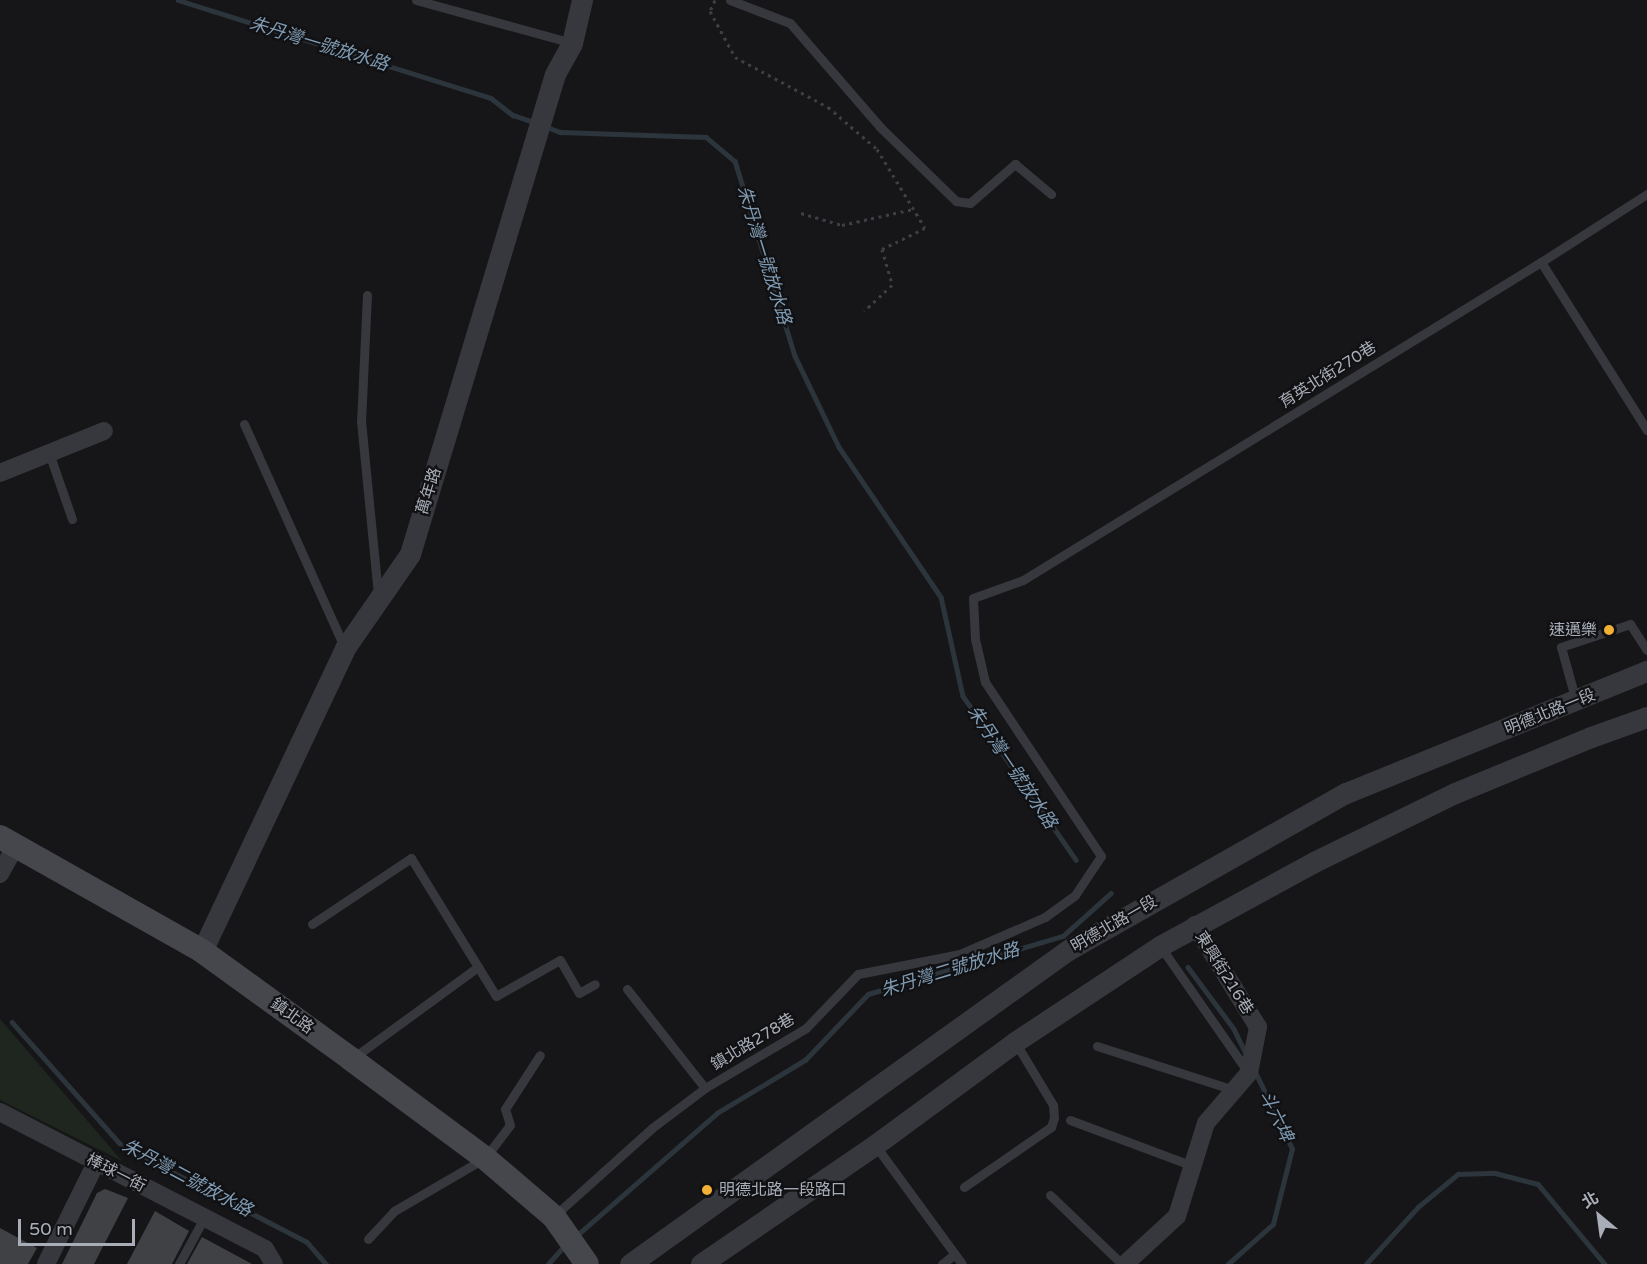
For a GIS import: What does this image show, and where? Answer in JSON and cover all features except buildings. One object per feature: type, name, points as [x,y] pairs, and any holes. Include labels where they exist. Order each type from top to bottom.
[{"type":"main road","name":"鎮北路","points":[[8,841],[202,951],[351,1059],[485,1158],[557,1223],[586,1263]]},
{"type":"street","name":"萬年路","points":[[202,951],[345,648],[410,554],[555,74],[572,43],[582,0]]},
{"type":"street","points":[[0,472],[104,430]]},
{"type":"street","name":"明德北路一段","points":[[630,1264],[1068,950],[1346,794],[1647,671]]},
{"type":"street","points":[[701,1264],[875,1144],[1015,1042],[1160,946],[1314,862],[1455,793],[1591,736],[1647,717]]},
{"type":"street","points":[[0,874],[8,841]]},
{"type":"street","name":"東興街216巷","points":[[1195,926],[1258,1027],[1249,1074]]},
{"type":"street","points":[[1124,1264],[1177,1216],[1206,1123],[1249,1074]]},
{"type":"street","name":"棒球一街","points":[[0,1112],[204,1218],[269,1256]]},
{"type":"street","points":[[46,1264],[96,1163]]},
{"type":"lane","points":[[416,0],[572,43]]},
{"type":"lane","points":[[729,0],[790,23],[880,127],[956,201],[970,203],[1015,164],[1052,194]]},
{"type":"lane","name":"育英北街270巷","points":[[1101,856],[985,682],[975,639],[973,598],[1023,580],[1541,262],[1647,194]]},
{"type":"lane","points":[[1541,262],[1647,430]]},
{"type":"lane","points":[[367,295],[361,421],[379,600]]},
{"type":"lane","points":[[244,424],[345,648]]},
{"type":"lane","points":[[49,453],[72,519]]},
{"type":"lane","points":[[1576,701],[1561,647],[1630,624],[1647,650]]},
{"type":"lane","name":"鎮北路278巷","points":[[557,1223],[652,1128],[705,1088],[806,1028],[858,975],[960,954],[1045,917],[1075,895],[1101,856]]},
{"type":"lane","points":[[312,924],[411,858],[496,996],[560,960],[579,993],[595,984]]},
{"type":"lane","points":[[1160,946],[1249,1074]]},
{"type":"lane","points":[[351,1059],[478,967]]},
{"type":"lane","points":[[627,989],[705,1088]]},
{"type":"lane","points":[[964,1187],[1051,1126],[1054,1118],[1053,1105],[1015,1042]]},
{"type":"lane","points":[[1097,1046],[1234,1090]]},
{"type":"lane","points":[[368,1239],[394,1211],[485,1158],[510,1125],[505,1109],[540,1055]]},
{"type":"lane","points":[[1070,1120],[1193,1166]]},
{"type":"lane","points":[[875,1144],[962,1264]]},
{"type":"lane","points":[[1050,1195],[1124,1264]]},
{"type":"lane","points":[[179,1264],[204,1218]]},
{"type":"lane","points":[[942,1264],[954,1254]]},
{"type":"path","points":[[715,0],[710,11],[735,57],[828,106],[877,148],[925,228],[882,249],[892,285],[864,311]]},
{"type":"path","points":[[801,213],[842,225],[913,209]]},
{"type":"shaded area","points":[[0,1019],[122,1161],[0,1100]]},
{"type":"waterway","name":"朱丹灣一號放水路","points":[[178,0],[491,98],[513,115],[536,123]]},
{"type":"waterway","name":"朱丹灣一號放水路","points":[[547,127],[560,132],[706,137],[735,161],[795,356],[839,447],[941,597],[963,696],[1076,860]]},
{"type":"waterway","name":"朱丹灣二號放水路","points":[[575,1237],[717,1113],[805,1060],[868,994],[1063,936],[1111,893]]},
{"type":"waterway","name":"斗六埤","points":[[1188,967],[1234,1029],[1246,1054]]},
{"type":"waterway","name":"朱丹灣二號放水路","points":[[12,1022],[122,1146],[307,1242],[326,1264]]},
{"type":"waterway","name":"斗六埤","points":[[1228,1264],[1273,1224],[1292,1149],[1255,1072]]},
{"type":"waterway","name":"斗六埤","points":[[1366,1264],[1418,1207],[1458,1174],[1495,1173],[1538,1184],[1605,1264]]},
{"type":"waterway","name":"朱丹灣二號放水路","points":[[548,1264],[564,1246]]},
{"type":"place","name":"速邁樂","points":[[1609,630]]},
{"type":"place","name":"明德北路一段路口","points":[[707,1190]]}]
